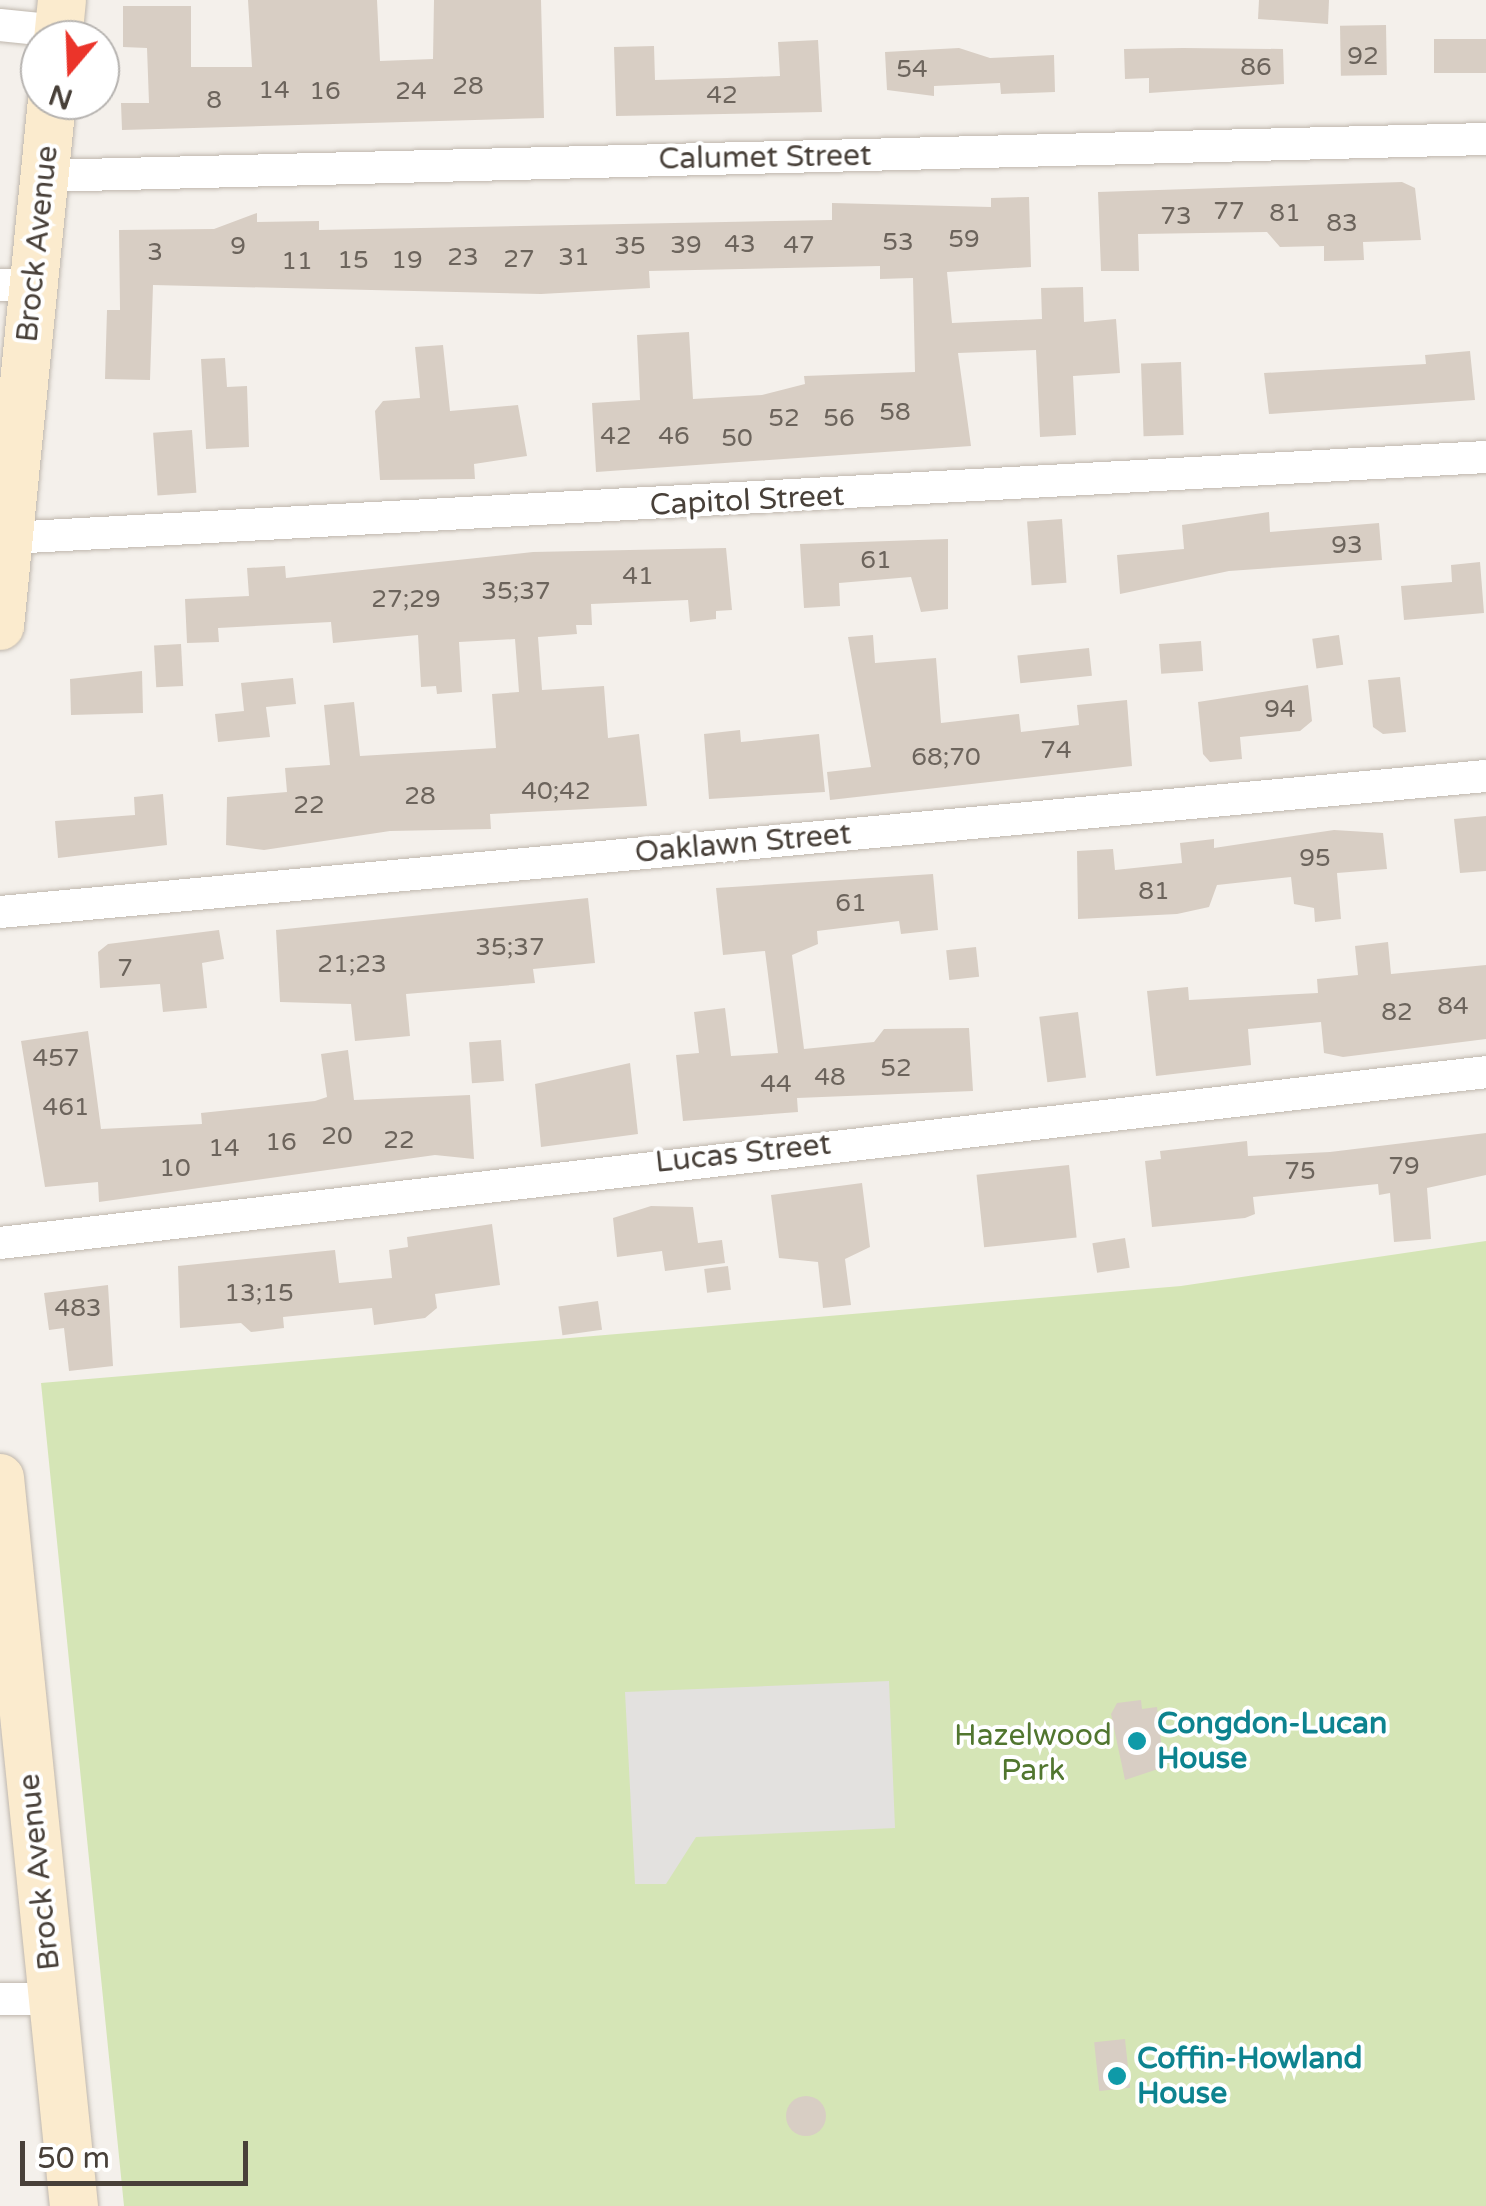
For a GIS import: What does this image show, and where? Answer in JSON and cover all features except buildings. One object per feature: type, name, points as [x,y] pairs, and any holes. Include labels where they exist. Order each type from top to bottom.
[{"type":"main road","name":"Brock Avenue","points":[[0,626],[8,538],[17,285],[44,176],[50,120]]},
{"type":"main road","name":"Brock Avenue","points":[[0,1478],[74,2206]]},
{"type":"street","name":"Calumet Street","points":[[44,176],[1486,139]]},
{"type":"street","name":"Capitol Street","points":[[8,538],[1486,457]]},
{"type":"street","name":"Oaklawn Street","points":[[0,912],[1486,776]]},
{"type":"street","name":"Lucas Street","points":[[0,1244],[1486,1072]]},
{"type":"street","points":[[0,2000],[53,1999]]},
{"type":"green space","name":"Hazelwood Park","points":[[1486,1241],[1486,2206],[124,2206],[41,1383],[1181,1286]]},
{"type":"shaded area","points":[[889,1681],[895,1828],[696,1837],[666,1884],[635,1884],[625,1692]]},
{"type":"place","name":"Congdon-Lucan House","points":[[1137,1741]]},
{"type":"place","name":"Coffin-Howland House","points":[[1117,2076]]}]
